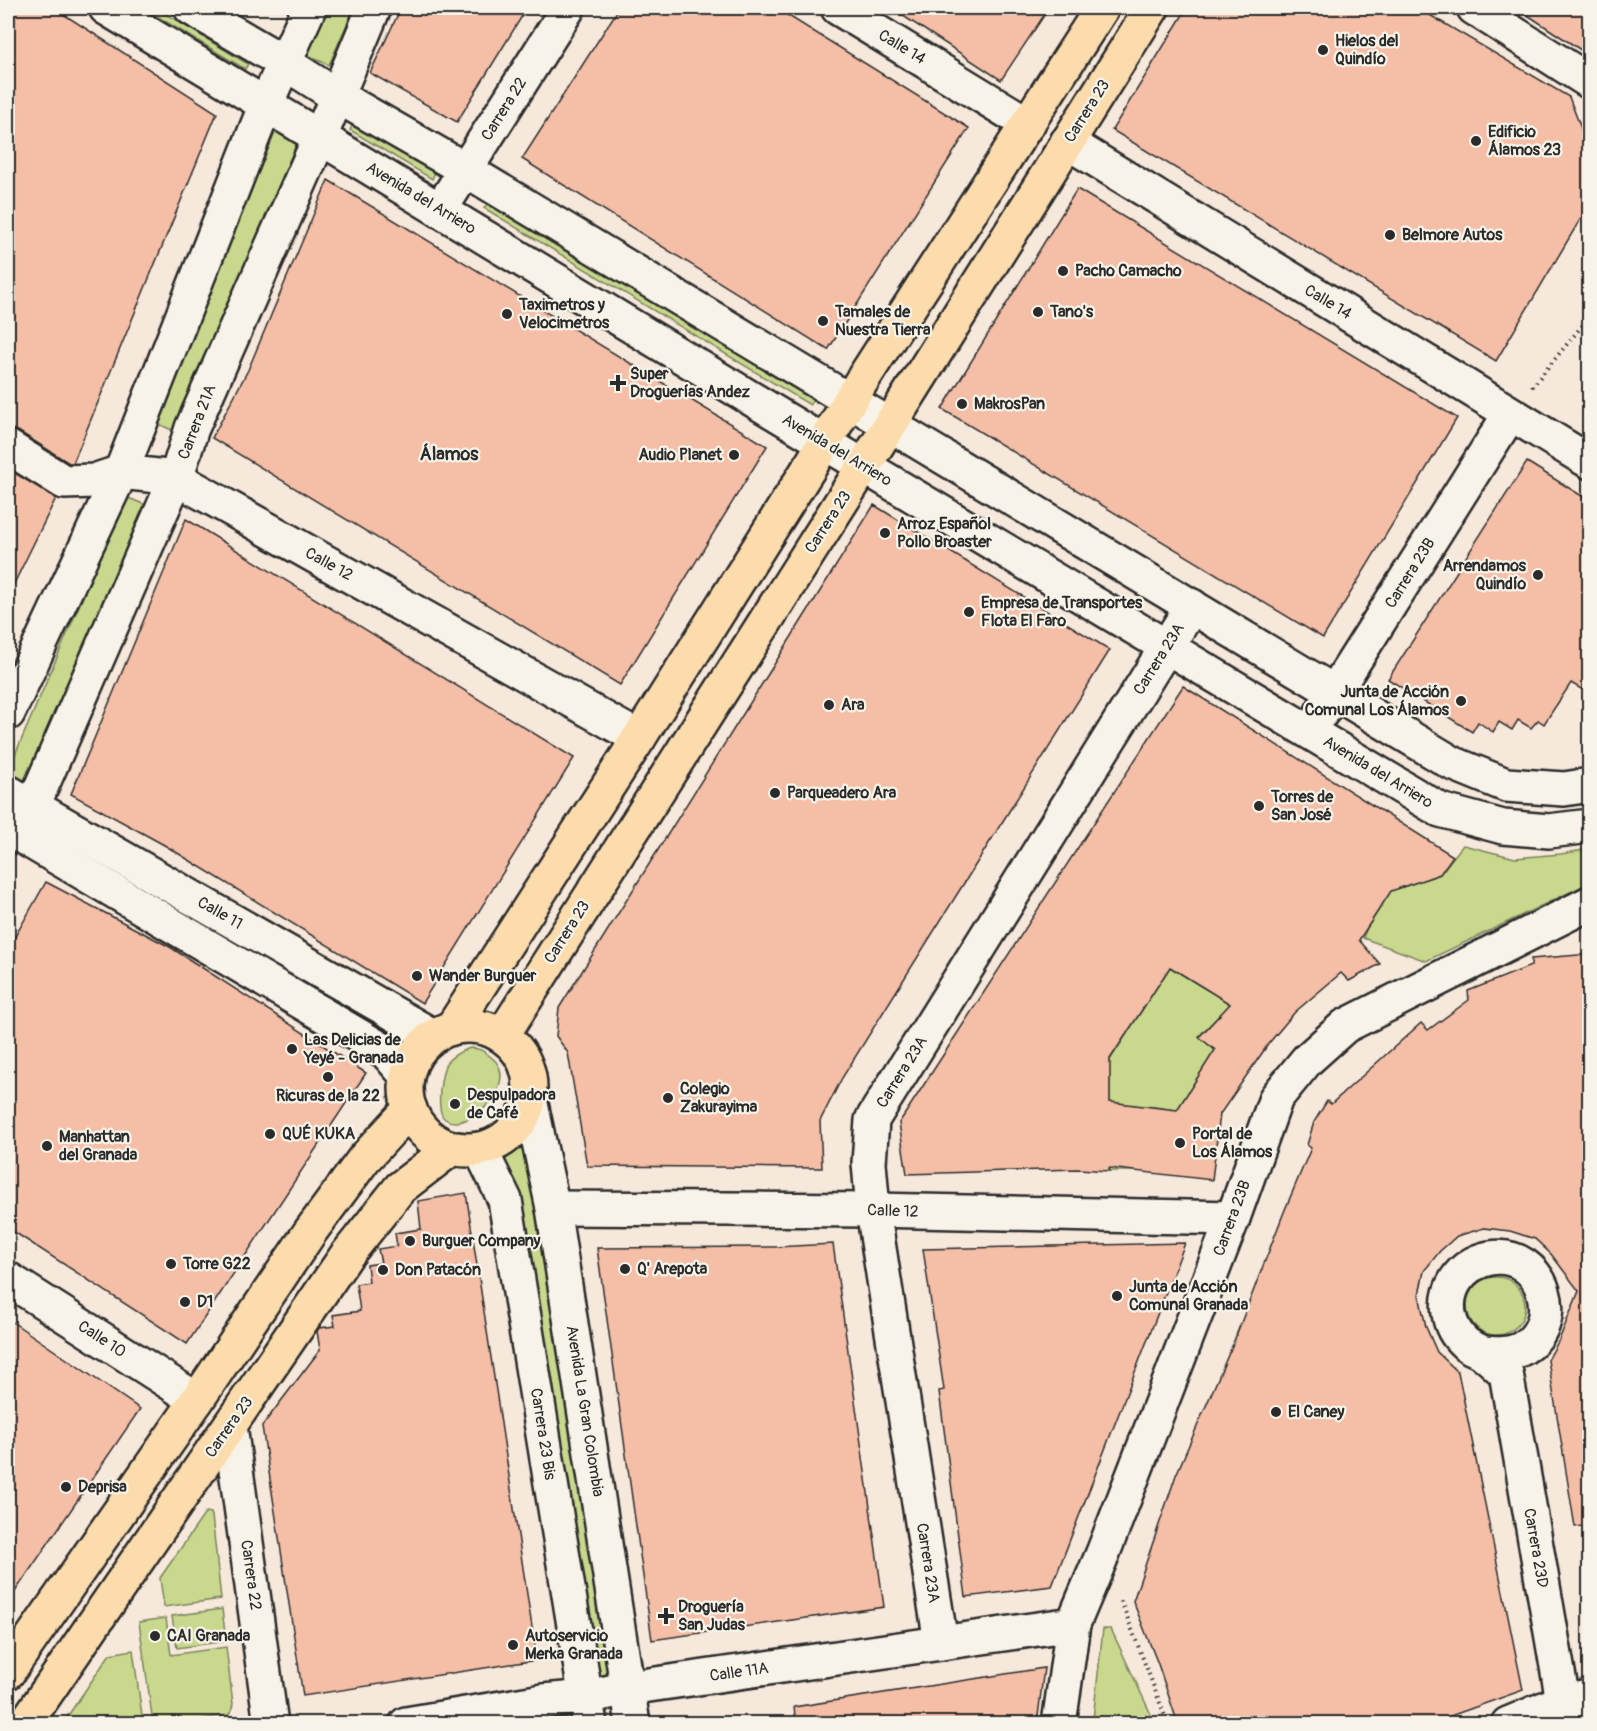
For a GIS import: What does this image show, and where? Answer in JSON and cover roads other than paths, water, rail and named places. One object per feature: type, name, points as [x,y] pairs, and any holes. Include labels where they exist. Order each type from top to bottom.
[{"type":"main road","points":[[442,1032],[470,1026],[487,1029],[502,1035],[521,1054],[531,1079],[530,1100],[523,1118],[510,1134],[494,1145],[466,1148],[435,1140],[421,1128],[410,1110],[406,1095],[407,1076],[415,1057],[442,1032],[639,738],[849,400],[1102,8]]},
{"type":"main road","name":"Carrera 23","points":[[502,1035],[1152,8]]},
{"type":"main road","points":[[8,1671],[197,1400],[310,1232],[364,1159],[410,1110]]},
{"type":"main road","name":"Carrera 23","points":[[25,1724],[346,1256],[400,1188],[466,1148]]},
{"type":"street","name":"Avenida del Arriero","points":[[106,8],[1166,648],[1310,731],[1440,810],[1503,827],[1549,831],[1590,826]]},
{"type":"street","points":[[191,8],[889,423],[1452,763],[1506,785],[1564,789],[1590,784]]},
{"type":"street","points":[[8,713],[121,472],[266,105],[309,8]]},
{"type":"street","name":"Carrera 21A","points":[[16,813],[176,478],[192,428],[374,8]]},
{"type":"street","name":"Carrera 22","points":[[440,210],[568,8]]},
{"type":"street","name":"Calle 14","points":[[838,8],[1028,124]]},
{"type":"street","points":[[1474,8],[1590,82]]},
{"type":"street","name":"Calle 14","points":[[1067,142],[1590,462]]},
{"type":"street","name":"Carrera 23B","points":[[1310,731],[1510,414]]},
{"type":"street","name":"Calle 12","points":[[8,447],[63,482],[94,482],[121,472],[176,478],[639,738]]},
{"type":"street","name":"Carrera 23A","points":[[941,1643],[873,1210],[869,1163],[872,1120],[1192,606]]},
{"type":"street","points":[[1440,810],[1452,763]]},
{"type":"street","points":[[16,813],[386,1052],[407,1076]]},
{"type":"street","name":"Calle 11","points":[[16,813],[442,1032]]},
{"type":"street","name":"Carrera 23B","points":[[1059,1724],[1073,1624],[1103,1553],[1233,1218],[1276,1098],[1307,1060],[1345,1026],[1590,903]]},
{"type":"street","name":"Avenida La Gran Colombia","points":[[530,1100],[553,1208],[633,1724]]},
{"type":"street","name":"Carrera 23 Bis","points":[[466,1148],[504,1200],[588,1710]]},
{"type":"street","name":"Calle 12","points":[[553,1208],[873,1210],[1233,1218]]},
{"type":"street","name":"Calle 10","points":[[8,1279],[197,1400]]},
{"type":"street","name":"Carrera 23D","points":[[1502,1358],[1573,1707]]},
{"type":"street","name":"Carrera 22","points":[[230,1426],[271,1724]]},
{"type":"street","name":"Calle 11A","points":[[406,1724],[543,1701],[588,1710],[628,1688],[1073,1624]]},
{"type":"street","points":[[1508,1724],[1573,1707]]},
{"type":"place","name":"Hielos del Quindío","points":[[1323,50]]},
{"type":"place","name":"Edificio Álamos 23","points":[[1476,141]]},
{"type":"place","name":"Belmore Autos","points":[[1390,235]]},
{"type":"place","name":"Pacho Camacho","points":[[1063,271]]},
{"type":"place","name":"Tano's","points":[[1038,312]]},
{"type":"place","name":"Taximetros y Velocimetros","points":[[507,314]]},
{"type":"place","name":"Tamales de Nuestra Tierra","points":[[823,321]]},
{"type":"place","name":"Super Droguerías Andez","points":[[618,383]]},
{"type":"place","name":"MakrosPan","points":[[962,404]]},
{"type":"place","name":"Audio Planet","points":[[734,455]]},
{"type":"place","name":"Arroz Español Pollo Broaster","points":[[885,533]]},
{"type":"place","name":"Arrendamos Quindío","points":[[1538,575]]},
{"type":"place","name":"Empresa de Transportes Flota El Faro","points":[[969,612]]},
{"type":"place","name":"Junta de Acción Comunal Los Álamos","points":[[1461,701]]},
{"type":"place","name":"Ara","points":[[829,705]]},
{"type":"place","name":"Parqueadero Ara","points":[[775,793]]},
{"type":"place","name":"Torres de San José","points":[[1259,806]]},
{"type":"place","name":"Wander Burguer","points":[[417,976]]},
{"type":"place","name":"Las Delicias de Yeyé - Granada","points":[[292,1049]]},
{"type":"place","name":"Ricuras de la 22","points":[[328,1077]]},
{"type":"place","name":"Colegio Zakurayima","points":[[668,1098]]},
{"type":"place","name":"Despulpadora de Café","points":[[455,1104]]},
{"type":"place","name":"QUÉ KUKA","points":[[270,1134]]},
{"type":"place","name":"Portal de Los Álamos","points":[[1180,1143]]},
{"type":"place","name":"Manhattan del Granada","points":[[47,1146]]},
{"type":"place","name":"Burguer Company","points":[[410,1241]]},
{"type":"place","name":"Torre G22","points":[[171,1264]]},
{"type":"place","name":"Q' Arepota","points":[[625,1269]]},
{"type":"place","name":"Don Patacón","points":[[383,1270]]},
{"type":"place","name":"Junta de Acción Comunal Granada","points":[[1117,1296]]},
{"type":"place","name":"D1","points":[[185,1302]]},
{"type":"place","name":"El Caney","points":[[1276,1412]]},
{"type":"place","name":"Deprisa","points":[[66,1487]]},
{"type":"place","name":"Droguería San Judas","points":[[666,1616]]},
{"type":"place","name":"CAI Granada","points":[[155,1636]]},
{"type":"place","name":"Autoservicio Merka Granada","points":[[513,1645]]},
{"type":"district","name":"Álamos","points":[[449,454]]}]
